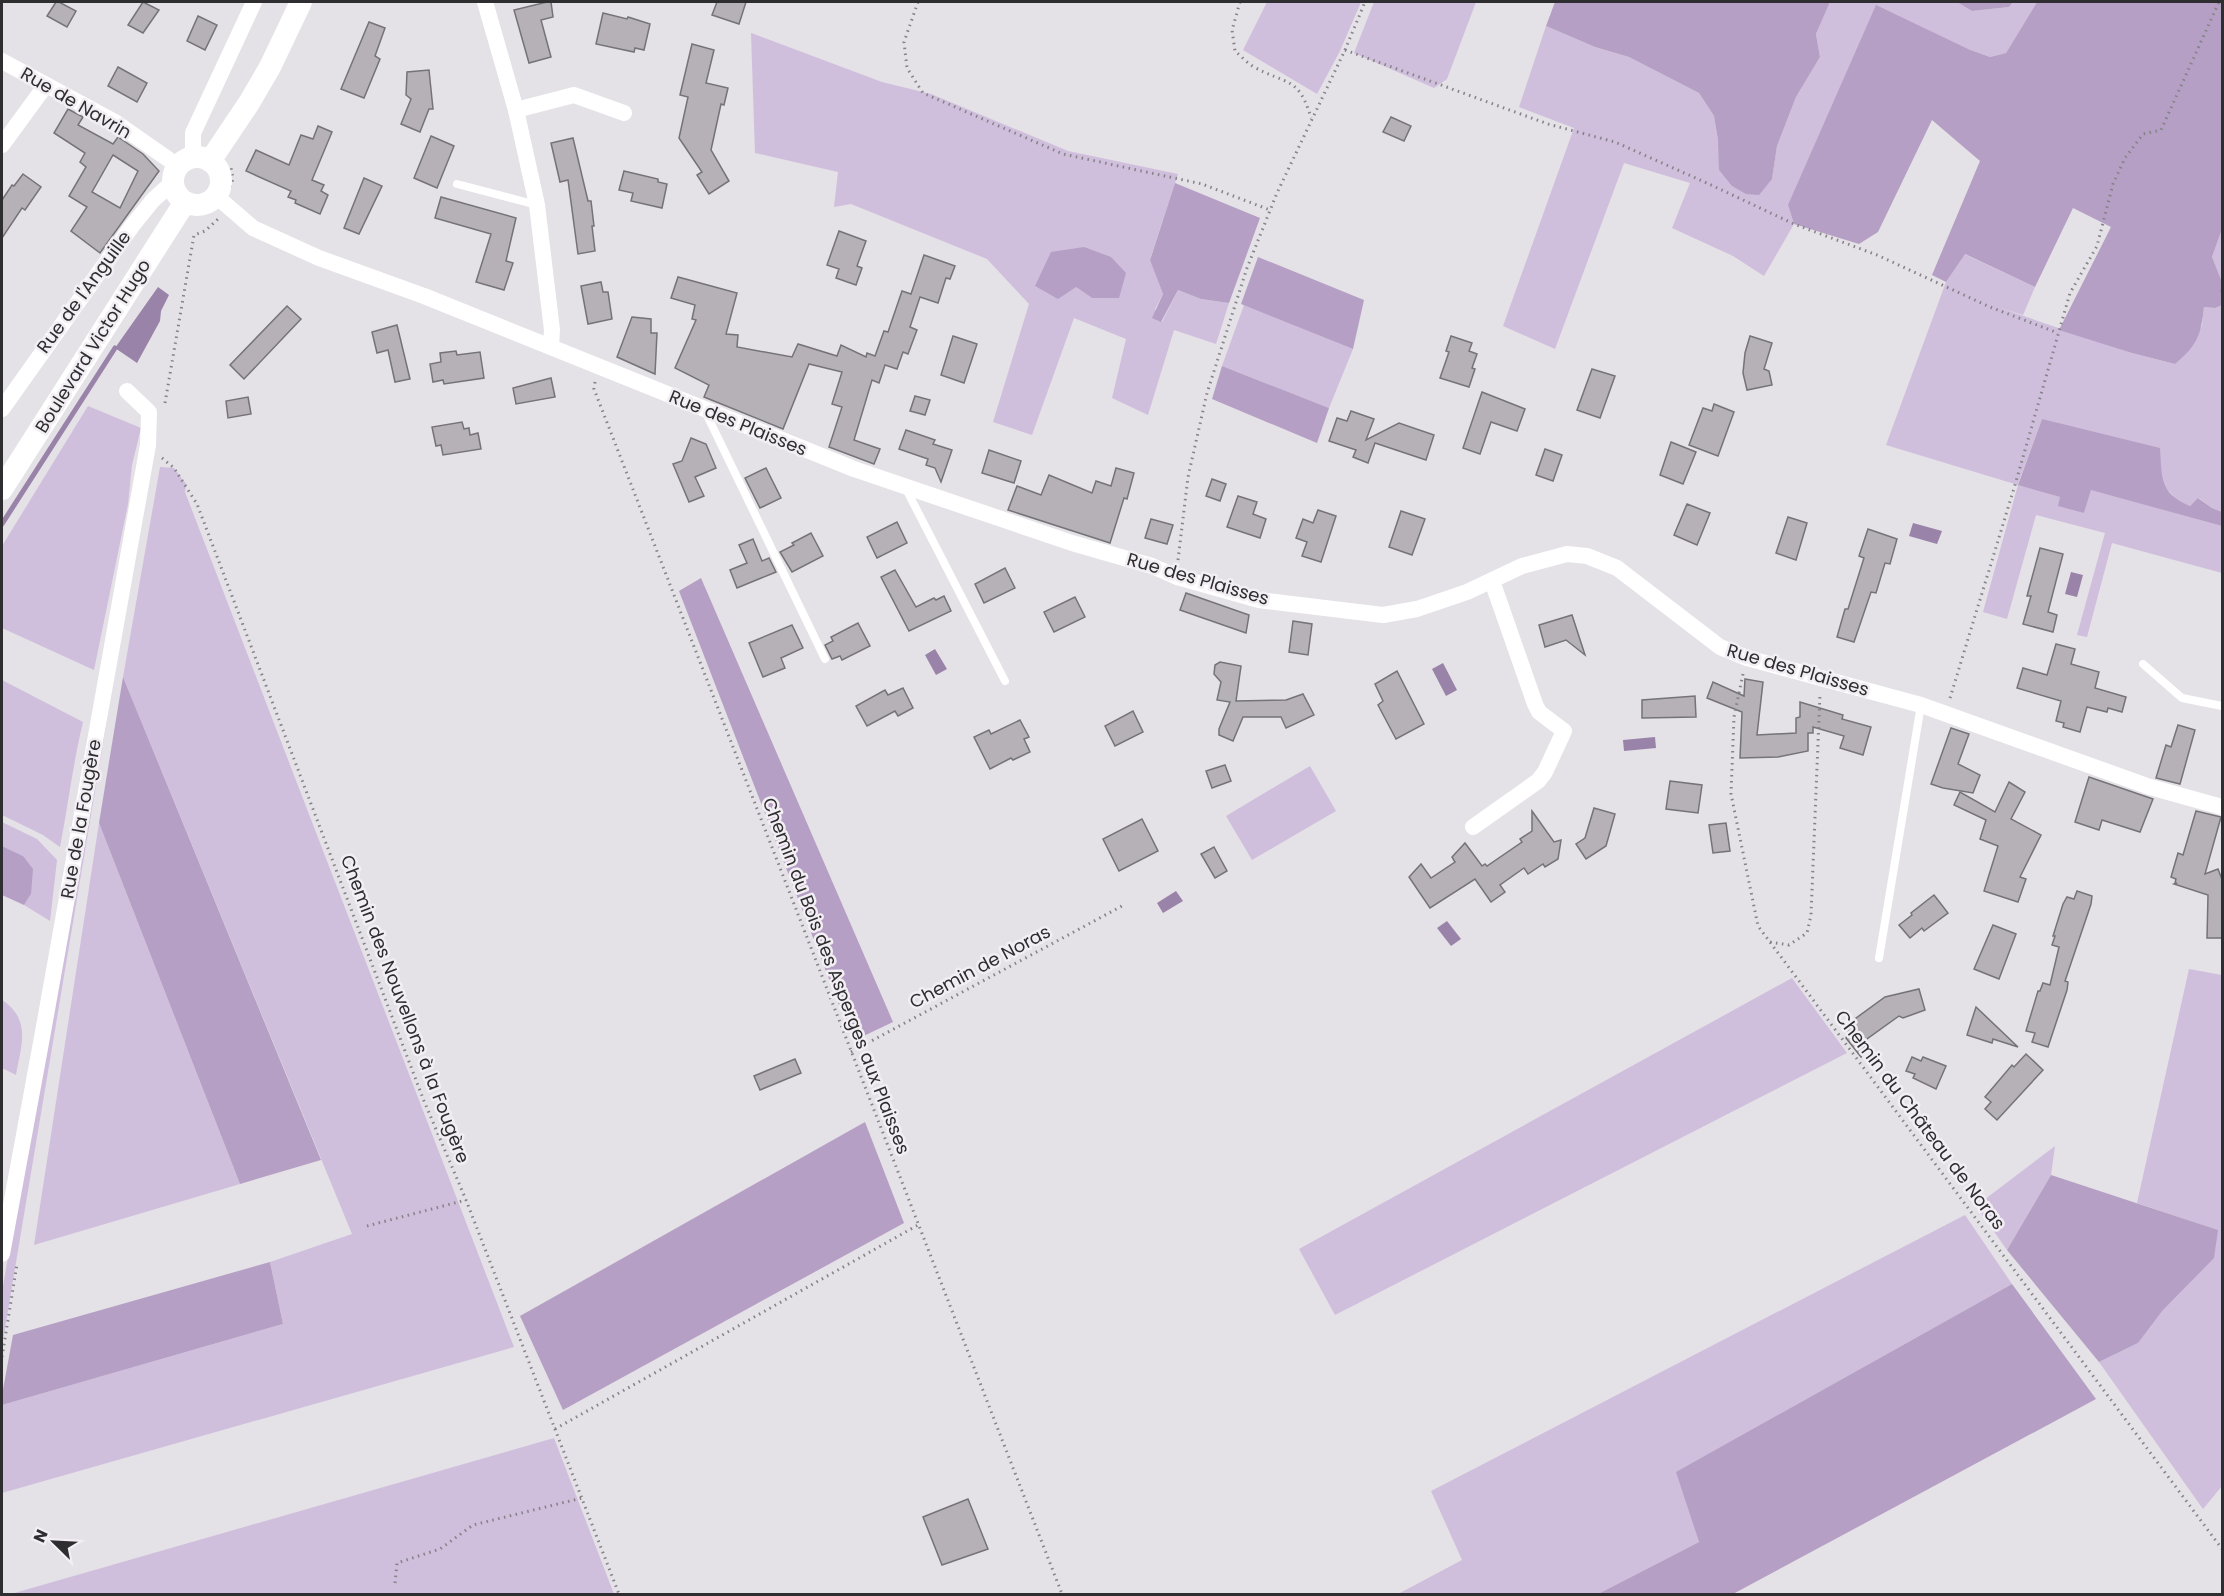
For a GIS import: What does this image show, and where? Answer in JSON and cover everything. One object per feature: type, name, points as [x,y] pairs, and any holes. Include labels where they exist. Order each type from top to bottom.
[{"type":"main road","points":[[197,166],[215,166],[220,178],[220,201],[198,205],[185,202],[175,190],[249,103],[270,67],[301,2]]},
{"type":"main road","name":"Boulevard Victor Hugo","points":[[2,489],[185,202]]},
{"type":"street","points":[[197,166],[193,133],[254,2]]},
{"type":"street","points":[[485,2],[516,110],[537,205],[552,346]]},
{"type":"street","name":"Rue de Navrin","points":[[2,61],[197,166]]},
{"type":"street","points":[[2,145],[46,85]]},
{"type":"street","points":[[516,110],[574,95],[624,113]]},
{"type":"street","name":"Rue de l'Anguille","points":[[2,408],[132,226],[153,200],[197,166]]},
{"type":"street","name":"Rue des Plaisses","points":[[220,201],[253,228],[319,258],[552,346],[854,469],[1072,543],[1152,566],[1176,577],[1258,600],[1383,615],[1417,609],[1467,592],[1522,566],[1546,558],[1567,554],[1587,556],[1617,568],[1720,647],[1747,658],[1945,712],[2151,787],[2223,807]]},
{"type":"street","name":"Rue de la Fougère","points":[[2,1254],[44,1032],[148,445],[149,412],[127,391]]},
{"type":"street","points":[[1473,827],[1538,781],[1545,772],[1564,730],[1539,712],[1535,704],[1492,581]]},
{"type":"lane","points":[[457,184],[537,205]]},
{"type":"lane","points":[[704,409],[825,659]]},
{"type":"lane","points":[[905,486],[1005,681]]},
{"type":"lane","points":[[2143,664],[2182,698],[2223,706]]},
{"type":"lane","points":[[1879,958],[1921,705]]},
{"type":"path","points":[[918,2],[904,42],[907,68],[922,93],[1063,153],[1202,184],[1271,210]]},
{"type":"path","points":[[1240,2],[1232,30],[1235,51],[1253,66],[1287,81],[1305,97],[1312,120]]},
{"type":"path","points":[[1176,577],[1188,477],[1207,393],[1247,268],[1365,2]]},
{"type":"path","points":[[1945,712],[2015,485],[2070,293],[2097,246],[2113,184],[2124,158],[2143,134],[2161,130],[2219,2]]},
{"type":"path","points":[[1345,50],[1548,124],[1615,142],[1794,224],[1877,255],[1990,307],[2058,333]]},
{"type":"path","points":[[197,166],[233,179],[220,201]]},
{"type":"path","name":"Chemin du Bois des Asperges aux Plaisses","points":[[595,365],[594,389],[1062,1594]]},
{"type":"path","name":"Chemin des Nouvellons à la Fougère","points":[[148,445],[174,468],[197,504],[424,1101],[466,1200],[619,1594]]},
{"type":"path","name":"Chemin du Château de Noras","points":[[1747,658],[1734,717],[1731,794],[1758,926],[2223,1549]]},
{"type":"path","points":[[1770,942],[1789,945],[1807,933],[1811,915],[1821,677]]},
{"type":"path","name":"Chemin de Noras","points":[[851,1052],[1122,906]]},
{"type":"path","points":[[367,1226],[466,1200]]},
{"type":"path","points":[[555,1429],[918,1225]]},
{"type":"path","points":[[395,1583],[397,1563],[440,1549],[472,1525],[582,1498]]},
{"type":"shaded area","points":[[1267,2],[1361,2],[1340,51],[1317,94],[1243,50]]},
{"type":"shaded area","points":[[1374,2],[1476,2],[1447,79],[1434,88],[1354,53]]},
{"type":"shaded area","points":[[1555,2],[1830,2],[1816,34],[1820,57],[1796,97],[1777,146],[1772,179],[1759,195],[1746,194],[1732,186],[1719,170],[1714,116],[1699,93],[1629,57],[1595,47],[1546,26]]},
{"type":"shaded area","points":[[1830,2],[1957,2],[1972,11],[2009,7],[2013,2],[2037,2],[2006,53],[1990,57],[1968,49],[1788,205],[1794,224],[1764,276],[1733,256],[1672,228],[1690,183],[1624,163],[1555,349],[1503,326],[1574,128],[1519,107],[1546,26],[1595,47],[1629,57],[1699,93],[1714,116],[1718,140],[1772,179],[1777,146],[1796,97],[1820,57],[1816,34]]},
{"type":"shaded area","points":[[1957,2],[2013,2],[2009,7],[1972,11]]},
{"type":"shaded area","points":[[2037,2],[2219,2],[2222,4],[2222,229],[2212,257],[2222,282],[2222,305],[2215,308],[2204,307],[2197,339],[2175,364],[2059,330],[2111,227],[2073,208],[2035,287],[1965,254],[1946,282],[1932,275],[1980,161],[1932,120],[1878,232],[1859,244],[1794,224],[1788,205],[1876,5],[1968,49],[1990,57],[2006,53]]},
{"type":"shaded area","points":[[751,33],[882,82],[931,94],[1068,151],[1178,174],[1150,259],[1163,294],[1155,309],[1162,322],[1178,290],[1201,299],[1229,303],[1216,344],[1174,330],[1148,415],[1112,398],[1126,339],[1074,318],[1032,435],[993,422],[1029,304],[987,259],[851,204],[834,207],[838,172],[755,153]],"holes":[[[1076,287],[1119,298],[1092,298]]]},
{"type":"shaded area","points":[[1175,183],[1260,218],[1229,303],[1201,299],[1178,290],[1161,322],[1152,318],[1163,294],[1150,260]]},
{"type":"shaded area","points":[[2222,229],[2222,282],[2212,257]]},
{"type":"shaded area","points":[[1084,247],[1111,257],[1126,273],[1119,298],[1092,298],[1076,287],[1058,299],[1035,286],[1051,252]]},
{"type":"shaded area","points":[[1964,254],[2035,287],[2023,315],[1997,307],[2132,353],[2175,364],[2202,326],[2204,307],[2215,308],[2222,305],[2222,512],[2199,498],[2190,506],[2178,501],[2163,485],[2042,419],[2018,484],[2060,497],[2084,513],[2091,489],[2222,526],[2222,573],[2112,543],[2087,637],[2077,635],[2105,533],[2036,515],[2007,619],[1983,612],[2018,485],[1886,445],[1946,282]]},
{"type":"shaded area","points":[[1258,257],[1364,300],[1353,349],[1241,304]]},
{"type":"shaded area","points":[[158,287],[169,295],[161,311],[160,321],[137,363],[115,348]]},
{"type":"shaded area","points":[[1244,305],[1353,349],[1329,408],[1222,366]]},
{"type":"shaded area","points":[[1222,366],[1329,408],[1317,443],[1212,399]]},
{"type":"shaded area","points":[[88,406],[141,428],[94,670],[2,628],[2,546]]},
{"type":"shaded area","points":[[2042,419],[2160,448],[2162,476],[2167,490],[2190,506],[2198,498],[2222,512],[2222,526],[2091,490],[2084,513],[2058,506],[2060,497],[2018,485]]},
{"type":"shaded area","points":[[160,467],[174,468],[186,484],[185,492],[514,1347],[2,1493],[2,1405],[283,1324],[270,1262],[352,1234],[123,677]]},
{"type":"shaded area","points":[[149,469],[2,1346],[2,1292],[72,884]]},
{"type":"shaded area","points":[[1913,523],[1942,531],[1937,544],[1909,536]]},
{"type":"shaded area","points":[[2071,572],[2083,575],[2077,597],[2065,594]]},
{"type":"shaded area","points":[[701,578],[893,1022],[853,1041],[679,591]]},
{"type":"shaded area","points":[[935,649],[947,669],[936,675],[925,655]]},
{"type":"shaded area","points":[[1443,663],[1457,690],[1446,696],[1432,669]]},
{"type":"shaded area","points":[[123,677],[321,1160],[240,1184],[99,823]]},
{"type":"shaded area","points":[[2,680],[83,722],[60,847],[43,835],[2,815]]},
{"type":"shaded area","points":[[1655,737],[1656,748],[1624,751],[1623,740]]},
{"type":"shaded area","points":[[1310,766],[1336,811],[1252,860],[1226,816]]},
{"type":"shaded area","points":[[2,822],[37,839],[57,860],[50,921],[24,905],[31,894],[23,856],[2,846]]},
{"type":"shaded area","points":[[99,823],[240,1184],[34,1245]]},
{"type":"shaded area","points":[[2,846],[23,856],[33,869],[31,894],[24,905],[2,895]]},
{"type":"shaded area","points":[[1176,891],[1183,901],[1163,913],[1157,903]]},
{"type":"shaded area","points":[[1447,921],[1461,939],[1451,946],[1437,928]]},
{"type":"shaded area","points":[[2189,969],[2222,975],[2222,1486],[2203,1509],[2099,1362],[2138,1343],[2217,1230],[2137,1203]]},
{"type":"shaded area","points":[[1792,978],[1847,1053],[1335,1315],[1299,1249]]},
{"type":"shaded area","points":[[2,1000],[18,1016],[21,1025],[22,1043],[16,1075],[2,1068]]},
{"type":"shaded area","points":[[865,1122],[904,1223],[563,1410],[520,1316]]},
{"type":"shaded area","points":[[2055,1146],[2051,1175],[2007,1250],[1976,1206]]},
{"type":"shaded area","points":[[2051,1175],[2218,1230],[2214,1258],[2162,1311],[2138,1343],[2099,1362],[2007,1250]]},
{"type":"shaded area","points":[[1965,1215],[2012,1284],[1677,1472],[1699,1542],[1598,1594],[1398,1594],[1462,1560],[1431,1491]]},
{"type":"shaded area","points":[[270,1262],[283,1324],[2,1405],[13,1335]]},
{"type":"shaded area","points":[[2012,1284],[2096,1399],[1733,1594],[1598,1594],[1699,1542],[1676,1472]]},
{"type":"shaded area","points":[[554,1438],[614,1594],[11,1594]]},
{"type":"building","points":[[56,2],[76,11],[67,27],[47,16]]},
{"type":"building","points":[[143,2],[159,10],[143,33],[128,25]]},
{"type":"building","points":[[551,2],[553,17],[541,20],[551,57],[529,63],[514,10]]},
{"type":"building","points":[[717,2],[746,2],[739,24],[712,15]]},
{"type":"building","points":[[603,13],[627,19],[628,17],[650,24],[644,50],[635,48],[634,52],[596,44]]},
{"type":"building","points":[[198,16],[217,25],[205,50],[187,41]]},
{"type":"building","points":[[369,22],[385,28],[375,56],[380,59],[364,98],[341,89]]},
{"type":"building","points":[[692,44],[714,50],[706,83],[728,88],[724,105],[721,104],[711,150],[729,181],[709,194],[697,175],[702,172],[679,138],[688,97],[680,95]]},
{"type":"building","points":[[118,67],[147,83],[137,102],[108,86]]},
{"type":"building","points":[[429,70],[433,109],[429,109],[420,132],[401,124],[411,99],[406,95],[407,72]]},
{"type":"building","points":[[68,109],[83,117],[78,125],[113,144],[118,137],[143,154],[159,171],[100,253],[71,231],[87,207],[69,196],[86,167],[80,162],[85,153],[54,133]],"holes":[[[113,155],[138,171],[120,208],[92,192]]]},
{"type":"building","points":[[1391,117],[1411,126],[1404,141],[1383,132]]},
{"type":"building","points":[[318,126],[332,132],[312,180],[324,185],[321,191],[328,195],[320,214],[295,203],[296,200],[288,197],[291,191],[246,171],[256,150],[289,165],[301,135],[313,139]]},
{"type":"building","points":[[431,136],[454,146],[437,188],[414,178]]},
{"type":"building","points":[[573,138],[588,201],[591,201],[594,226],[592,226],[595,251],[578,254],[568,180],[560,182],[551,143]]},
{"type":"building","points":[[624,171],[658,179],[658,182],[667,184],[662,208],[631,201],[633,193],[619,190]]},
{"type":"building","points":[[23,174],[41,187],[25,210],[22,208],[2,238],[2,200]]},
{"type":"building","points":[[364,178],[382,186],[359,234],[344,228]]},
{"type":"building","points":[[441,197],[516,218],[506,261],[513,263],[504,290],[476,282],[491,234],[435,218]]},
{"type":"building","points":[[839,231],[866,241],[857,266],[862,268],[856,285],[836,278],[839,269],[827,265]]},
{"type":"building","points":[[924,255],[955,266],[950,279],[946,278],[938,303],[920,297],[910,327],[917,330],[908,354],[903,352],[897,369],[885,365],[879,383],[872,380],[854,440],[880,449],[874,464],[829,447],[842,407],[832,404],[842,372],[809,364],[783,429],[704,397],[709,385],[675,368],[696,320],[692,319],[695,305],[671,298],[678,277],[737,293],[726,334],[738,335],[737,347],[792,357],[798,344],[837,356],[841,345],[866,357],[867,353],[875,356],[884,331],[888,332],[902,291],[911,294]]},
{"type":"building","points":[[601,282],[603,292],[608,292],[612,319],[588,324],[581,286]]},
{"type":"building","points":[[287,306],[301,319],[244,379],[230,365]]},
{"type":"building","points":[[632,317],[651,319],[651,333],[657,333],[655,374],[617,357]]},
{"type":"building","points":[[397,325],[410,379],[395,382],[388,350],[377,353],[372,332]]},
{"type":"building","points":[[953,336],[977,344],[964,383],[941,375]]},
{"type":"building","points":[[1451,336],[1472,343],[1469,351],[1477,354],[1469,387],[1440,378],[1449,352],[1446,351]]},
{"type":"building","points":[[1750,336],[1772,343],[1764,369],[1769,371],[1772,385],[1747,390],[1743,373]]},
{"type":"building","points":[[456,351],[457,355],[480,352],[484,378],[444,384],[443,380],[433,382],[430,364],[441,362],[440,353]]},
{"type":"building","points":[[1592,369],[1615,376],[1600,418],[1577,410]]},
{"type":"building","points":[[551,378],[555,397],[516,404],[513,388]]},
{"type":"building","points":[[1482,392],[1525,409],[1517,431],[1491,422],[1480,454],[1463,448]]},
{"type":"building","points":[[915,396],[930,400],[925,415],[910,411]]},
{"type":"building","points":[[248,397],[251,414],[228,418],[226,401]]},
{"type":"building","points":[[1714,404],[1734,412],[1718,456],[1689,445],[1703,408],[1712,411]]},
{"type":"building","points":[[1351,411],[1374,419],[1366,440],[1399,423],[1434,435],[1426,460],[1375,443],[1368,463],[1353,457],[1356,450],[1329,441],[1337,418],[1347,421]]},
{"type":"building","points":[[462,422],[464,429],[469,428],[470,435],[478,433],[481,449],[443,455],[441,445],[436,446],[432,427]]},
{"type":"building","points":[[906,430],[935,440],[933,444],[952,450],[941,482],[935,468],[926,465],[928,459],[899,449]]},
{"type":"building","points":[[691,438],[706,444],[716,468],[695,477],[704,496],[689,502],[673,464],[682,461]]},
{"type":"building","points":[[1671,442],[1696,452],[1683,484],[1660,475]]},
{"type":"building","points":[[1545,449],[1562,455],[1553,481],[1536,475]]},
{"type":"building","points":[[989,450],[1021,461],[1014,483],[982,473]]},
{"type":"building","points":[[766,468],[781,498],[760,508],[745,478]]},
{"type":"building","points":[[1116,468],[1134,473],[1127,499],[1124,498],[1110,543],[1008,510],[1017,486],[1041,495],[1049,475],[1092,493],[1096,481],[1111,486]]},
{"type":"building","points":[[1212,479],[1226,484],[1220,501],[1206,496]]},
{"type":"building","points":[[1238,496],[1257,502],[1253,514],[1266,519],[1260,538],[1227,527]]},
{"type":"building","points":[[1687,504],[1710,513],[1697,545],[1674,535]]},
{"type":"building","points":[[1318,510],[1336,516],[1321,562],[1302,556],[1307,542],[1296,538],[1303,519],[1313,523]]},
{"type":"building","points":[[1401,511],[1425,519],[1412,555],[1389,547]]},
{"type":"building","points":[[1788,517],[1807,523],[1796,560],[1776,553]]},
{"type":"building","points":[[1151,519],[1173,525],[1167,544],[1145,538]]},
{"type":"building","points":[[897,522],[907,543],[877,558],[867,537]]},
{"type":"building","points":[[1868,529],[1897,539],[1890,564],[1885,563],[1876,593],[1871,592],[1854,642],[1837,637],[1864,558],[1859,556]]},
{"type":"building","points":[[811,533],[823,556],[792,572],[780,552]]},
{"type":"building","points":[[753,539],[762,561],[769,558],[776,572],[737,588],[730,570],[747,563],[739,545]]},
{"type":"building","points":[[2040,548],[2063,554],[2048,612],[2057,615],[2053,632],[2023,624],[2031,596],[2027,596]]},
{"type":"building","points":[[1005,568],[1015,588],[984,603],[975,584]]},
{"type":"building","points":[[895,570],[916,607],[944,596],[951,611],[909,631],[881,577]]},
{"type":"building","points":[[1186,593],[1249,615],[1246,633],[1180,610]]},
{"type":"building","points":[[1075,597],[1085,617],[1054,632],[1044,612]]},
{"type":"building","points":[[1572,615],[1585,655],[1566,640],[1545,647],[1539,625]]},
{"type":"building","points":[[1293,621],[1312,624],[1308,655],[1289,652]]},
{"type":"building","points":[[858,623],[870,646],[842,660],[840,656],[832,659],[825,645],[833,641],[831,637]]},
{"type":"building","points":[[792,625],[803,648],[781,658],[785,668],[763,677],[749,643]]},
{"type":"building","points":[[2056,644],[2075,649],[2071,664],[2099,672],[2095,688],[2126,697],[2122,712],[2108,708],[2107,712],[2087,707],[2080,732],[2063,727],[2064,723],[2056,721],[2061,701],[2017,688],[2023,668],[2047,675]]},
{"type":"building","points":[[1220,662],[1241,666],[1236,701],[1286,700],[1303,694],[1314,715],[1286,728],[1281,717],[1243,717],[1233,741],[1219,735],[1219,729],[1230,702],[1217,700],[1221,682],[1214,674],[1215,665]]},
{"type":"building","points":[[1397,671],[1424,724],[1396,739],[1378,705],[1383,701],[1375,684]]},
{"type":"building","points":[[1745,679],[1763,682],[1757,735],[1796,733],[1796,718],[1800,717],[1800,702],[1843,715],[1842,719],[1871,727],[1863,755],[1840,748],[1844,736],[1813,727],[1813,733],[1808,733],[1808,751],[1778,757],[1740,758],[1742,712],[1707,698],[1713,682],[1744,696]]},
{"type":"building","points":[[903,688],[913,708],[898,716],[895,711],[867,726],[856,706],[885,690],[888,695]]},
{"type":"building","points":[[1695,696],[1696,717],[1642,718],[1642,700]]},
{"type":"building","points":[[1133,711],[1143,732],[1115,746],[1105,726]]},
{"type":"building","points":[[1020,720],[1029,737],[1024,739],[1030,752],[1013,760],[1011,758],[990,769],[974,737],[989,730],[991,734]]},
{"type":"building","points":[[2178,725],[2195,730],[2180,784],[2156,778],[2166,745],[2171,747]]},
{"type":"building","points":[[1951,728],[1969,734],[1958,764],[1980,775],[1973,793],[1931,784]]},
{"type":"building","points":[[1225,765],[1231,781],[1212,788],[1206,771]]},
{"type":"building","points":[[2089,777],[2153,799],[2140,832],[2102,820],[2099,830],[2075,822]]},
{"type":"building","points":[[1670,781],[1702,785],[1698,813],[1666,809]]},
{"type":"building","points":[[2009,782],[2025,792],[2011,819],[2041,835],[2020,877],[2026,879],[2018,902],[1984,891],[1998,846],[1980,839],[1986,820],[1954,805],[1960,792],[1995,812]]},
{"type":"building","points":[[1594,808],[1615,814],[1606,846],[1586,859],[1576,844],[1585,838]]},
{"type":"building","points":[[1532,811],[1554,842],[1561,840],[1558,859],[1545,867],[1543,864],[1528,874],[1524,868],[1500,885],[1505,892],[1491,902],[1475,879],[1430,908],[1409,877],[1421,864],[1431,878],[1455,862],[1452,857],[1465,843],[1482,866],[1485,864],[1487,866],[1522,842],[1520,839],[1532,831]]},
{"type":"building","points":[[2196,811],[2221,817],[2205,874],[2218,869],[2223,882],[2223,938],[2207,938],[2208,895],[2174,884],[2177,883],[2175,883],[2176,879],[2171,877],[2178,853],[2183,855]]},
{"type":"building","points":[[1142,819],[1158,851],[1119,871],[1103,839]]},
{"type":"building","points":[[1726,823],[1730,851],[1713,853],[1709,825]]},
{"type":"building","points":[[1214,847],[1227,871],[1215,878],[1201,854]]},
{"type":"building","points":[[2077,891],[2092,896],[2091,904],[2065,981],[2068,982],[2067,990],[2048,1047],[2032,1042],[2035,1033],[2026,1031],[2038,991],[2043,983],[2050,985],[2059,947],[2052,945],[2055,936],[2053,936],[2063,904],[2067,897],[2074,899]]},
{"type":"building","points":[[1934,895],[1948,913],[1924,931],[1922,928],[1910,938],[1899,925]]},
{"type":"building","points":[[1993,925],[2016,934],[1999,979],[1974,969]]},
{"type":"building","points":[[1919,989],[1925,1010],[1903,1018],[1899,1016],[1867,1039],[1861,1057],[1846,1038],[1852,1021],[1885,997]]},
{"type":"building","points":[[1976,1007],[2018,1047],[1993,1039],[1992,1043],[1967,1035]]},
{"type":"building","points":[[2026,1054],[2043,1070],[1997,1120],[1985,1109],[1991,1102],[1985,1097],[2012,1065],[2014,1067]]},
{"type":"building","points":[[1912,1057],[1921,1061],[1923,1057],[1946,1066],[1936,1089],[1913,1078],[1915,1074],[1906,1071]]},
{"type":"building","points":[[795,1059],[801,1073],[760,1090],[754,1076]]},
{"type":"building","points":[[968,1499],[988,1549],[942,1565],[923,1517]]},
{"type":"waterway","points":[[2,524],[115,348]]}]
